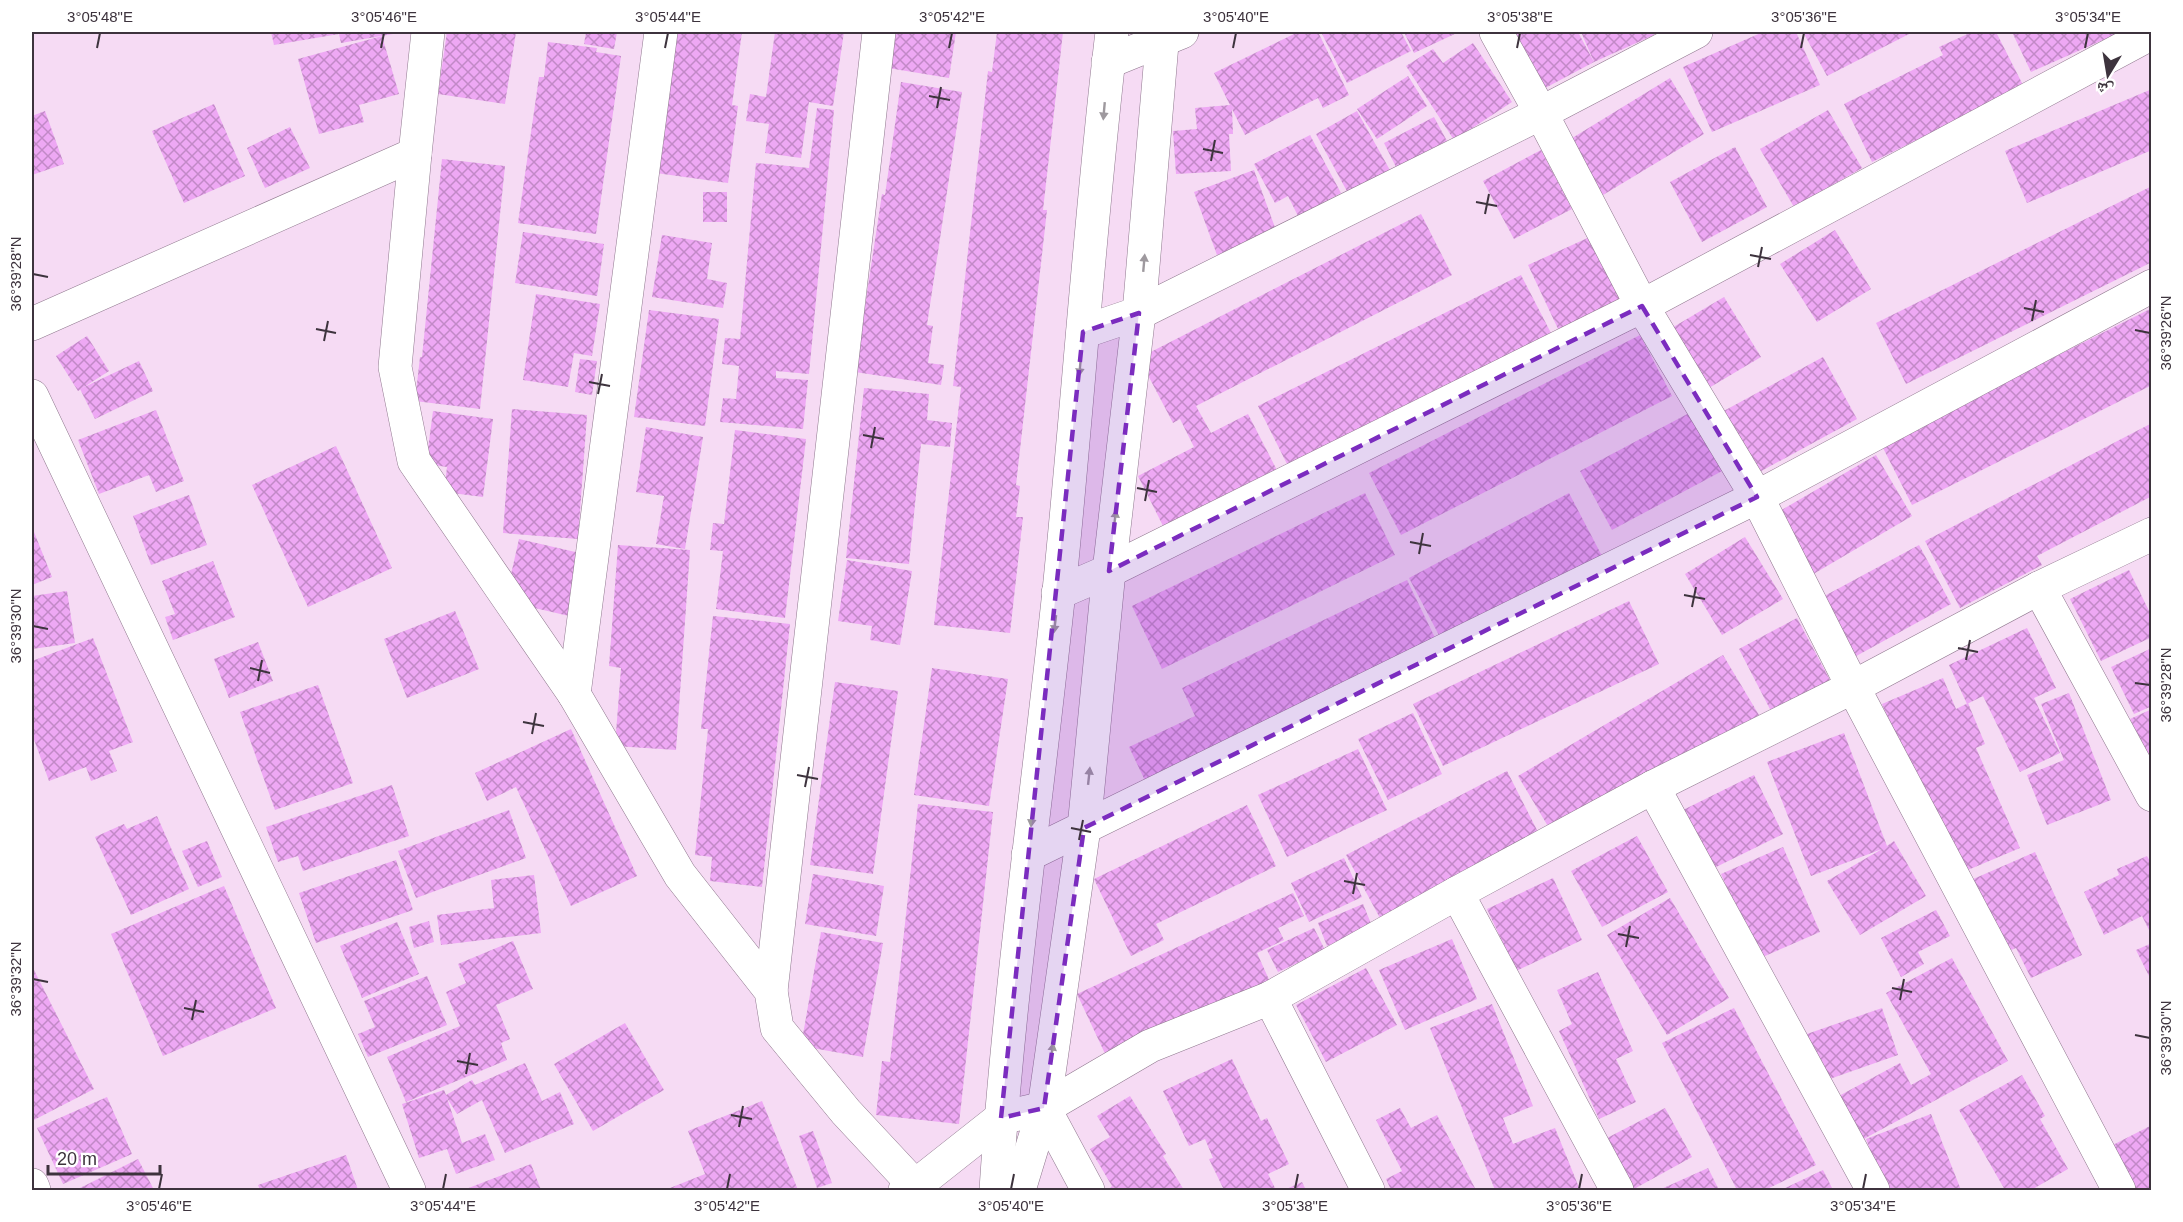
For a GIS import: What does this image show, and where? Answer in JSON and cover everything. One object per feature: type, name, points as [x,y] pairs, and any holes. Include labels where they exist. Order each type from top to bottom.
[{"type":"street","points":[[428,32],[395,367],[414,461],[574,694],[680,875],[771,991]]},
{"type":"street","points":[[574,694],[661,32]]},
{"type":"street","points":[[879,32],[771,991],[777,1028],[910,1188],[1001,1118],[1044,1108],[1150,1046],[1270,998],[1456,893],[1653,787],[1853,687],[2039,588],[2151,534]]},
{"type":"street","points":[[1496,32],[1642,306],[1757,497],[1853,687],[2119,1191]]},
{"type":"street","points":[[1083,332],[1139,313],[1541,113],[1696,32]]},
{"type":"street","points":[[1058,593],[1109,571],[1642,306],[2151,33]]},
{"type":"street","points":[[996,1191],[1001,1118],[1028,855],[1058,593],[1110,47],[1169,34],[1109,571],[1084,828],[1044,1108],[1019,1191]]},
{"type":"street","points":[[32,324],[415,154]]},
{"type":"street","points":[[1028,855],[1757,497],[2151,286]]},
{"type":"street","points":[[32,396],[409,1191]]},
{"type":"street","points":[[2039,588],[2151,795]]},
{"type":"street","points":[[1653,787],[1873,1191]]},
{"type":"street","points":[[1456,893],[1617,1191]]},
{"type":"street","points":[[1270,998],[1368,1191]]},
{"type":"street","points":[[1044,1108],[1088,1191]]},
{"type":"street","points":[[32,1185],[34,1191]]},
{"type":"highlighted area","points":[[1642,306],[1757,497],[1084,828],[1044,1108],[1001,1118],[1083,332],[1139,313],[1109,571]]},
{"type":"building","points":[[271,32],[393,32],[393,34],[341,43],[339,34],[274,45]]},
{"type":"building","points":[[447,32],[516,32],[505,104],[438,94]]},
{"type":"building","points":[[586,32],[617,32],[614,49],[584,44]]},
{"type":"building","points":[[675,32],[742,32],[732,105],[738,106],[728,183],[656,173]]},
{"type":"building","points":[[775,32],[844,32],[833,106],[809,102],[801,158],[765,153],[769,124],[746,121],[750,94],[766,97]]},
{"type":"building","points":[[891,32],[956,32],[949,78],[888,68]]},
{"type":"building","points":[[997,32],[1063,32],[1043,210],[1047,210],[1016,485],[1020,486],[1016,517],[1023,517],[1010,633],[934,625],[961,387],[953,386],[988,71],[992,72]]},
{"type":"building","points":[[1298,32],[1318,32],[1349,95],[1323,108],[1318,98],[1245,135],[1232,109],[1233,134],[1229,134],[1231,171],[1176,174],[1173,131],[1197,129],[1195,108],[1230,105],[1214,73]]},
{"type":"building","points":[[1321,32],[1401,32],[1411,51],[1347,83]]},
{"type":"building","points":[[1404,32],[1459,32],[1414,53]]},
{"type":"building","points":[[1499,32],[1578,32],[1594,62],[1532,95]]},
{"type":"building","points":[[1581,32],[1652,32],[1654,35],[1594,62]]},
{"type":"building","points":[[1763,32],[1796,32],[1820,85],[1712,132],[1683,67]]},
{"type":"building","points":[[1803,32],[1913,32],[1827,76]]},
{"type":"building","points":[[1972,32],[1996,32],[2024,87],[1872,162],[1844,104],[1943,55],[1939,47]]},
{"type":"building","points":[[2012,32],[2121,32],[2031,72]]},
{"type":"building","points":[[382,36],[399,94],[359,105],[364,122],[319,134],[298,59]]},
{"type":"building","points":[[548,42],[597,48],[596,52],[621,56],[596,234],[518,223],[539,77],[544,77]]},
{"type":"building","points":[[1473,43],[1512,102],[1454,140],[1406,66],[1433,49],[1443,63]]},
{"type":"building","points":[[1408,76],[1427,106],[1377,139],[1357,109]]},
{"type":"building","points":[[1670,78],[1704,134],[1603,195],[1569,140]]},
{"type":"building","points":[[901,82],[962,92],[927,325],[933,326],[928,363],[944,365],[941,385],[855,372],[882,194],[885,195]]},
{"type":"building","points":[[2152,89],[2152,150],[2027,203],[2005,151]]},
{"type":"building","points":[[214,104],[245,176],[184,203],[152,131]]},
{"type":"building","points":[[817,108],[834,110],[809,374],[776,371],[776,378],[808,380],[803,429],[720,422],[723,398],[736,399],[739,366],[722,364],[725,338],[740,339],[756,163],[809,168]]},
{"type":"building","points":[[1828,110],[1862,168],[1794,207],[1760,149]]},
{"type":"building","points":[[45,111],[64,164],[32,175],[32,116]]},
{"type":"building","points":[[1357,111],[1391,172],[1349,195],[1316,134]]},
{"type":"building","points":[[1434,117],[1447,141],[1396,167],[1384,143]]},
{"type":"building","points":[[290,127],[310,168],[265,188],[247,148]]},
{"type":"building","points":[[1310,135],[1341,193],[1298,216],[1288,196],[1275,203],[1254,164]]},
{"type":"building","points":[[1735,147],[1767,207],[1702,242],[1670,182]]},
{"type":"building","points":[[1541,150],[1572,209],[1514,239],[1483,181]]},
{"type":"building","points":[[442,159],[505,166],[480,409],[415,401],[420,357],[422,357]]},
{"type":"building","points":[[1254,170],[1277,233],[1217,255],[1194,192]]},
{"type":"building","points":[[2152,186],[2152,262],[1906,384],[1876,323]]},
{"type":"building","points":[[703,192],[727,192],[727,222],[703,222]]},
{"type":"building","points":[[1421,214],[1452,275],[1196,406],[1211,433],[1248,414],[1280,476],[1167,534],[1138,476],[1194,447],[1180,419],[1173,423],[1139,358]]},
{"type":"building","points":[[1835,230],[1871,289],[1817,322],[1780,264]]},
{"type":"building","points":[[523,232],[604,244],[597,296],[515,283]]},
{"type":"building","points":[[662,235],[712,243],[707,279],[727,283],[723,308],[652,297]]},
{"type":"building","points":[[1592,236],[1622,302],[1559,331],[1528,265]]},
{"type":"building","points":[[1521,275],[1552,335],[1290,470],[1258,406]]},
{"type":"building","points":[[536,294],[600,304],[592,356],[574,353],[568,387],[523,380]]},
{"type":"building","points":[[1724,297],[1761,357],[1702,392],[1665,332]]},
{"type":"building","points":[[2152,308],[2152,385],[1912,505],[1881,444]]},
{"type":"building","points":[[649,310],[719,319],[705,426],[634,417]]},
{"type":"building","points":[[1640,335],[1672,396],[1401,535],[1369,473]]},
{"type":"building","points":[[87,336],[109,371],[78,391],[56,356]]},
{"type":"building","points":[[1823,357],[1857,419],[1754,475],[1720,413]]},
{"type":"building","points":[[580,359],[597,361],[592,395],[575,392]]},
{"type":"building","points":[[139,361],[153,391],[95,419],[80,389]]},
{"type":"building","points":[[864,388],[929,394],[927,420],[952,423],[950,447],[921,444],[909,564],[846,558]]},
{"type":"building","points":[[512,409],[587,415],[578,539],[503,533]]},
{"type":"building","points":[[156,410],[184,481],[156,492],[149,475],[99,494],[78,440]]},
{"type":"building","points":[[433,411],[493,419],[483,497],[444,492],[447,467],[426,464]]},
{"type":"building","points":[[1693,411],[1724,470],[1612,530],[1580,471]]},
{"type":"building","points":[[2152,423],[2152,496],[2037,556],[2042,565],[1960,608],[1925,541]]},
{"type":"building","points":[[646,427],[703,437],[685,549],[656,544],[664,496],[636,492]]},
{"type":"building","points":[[735,430],[806,439],[785,618],[716,609],[723,551],[710,550],[713,523],[724,524]]},
{"type":"building","points":[[336,446],[392,568],[308,607],[252,485]]},
{"type":"building","points":[[1876,455],[1912,516],[1810,576],[1773,515]]},
{"type":"building","points":[[1365,493],[1395,555],[1162,669],[1132,606]]},
{"type":"building","points":[[1569,493],[1602,556],[1442,641],[1409,578]]},
{"type":"building","points":[[189,495],[207,545],[151,565],[133,516]]},
{"type":"building","points":[[32,527],[52,577],[32,585]]},
{"type":"building","points":[[1745,537],[1783,599],[1722,635],[1685,574]]},
{"type":"building","points":[[519,539],[584,554],[569,616],[505,601]]},
{"type":"building","points":[[618,545],[690,550],[676,750],[615,746],[621,668],[609,666]]},
{"type":"building","points":[[1919,545],[1951,604],[1849,660],[1817,600]]},
{"type":"building","points":[[847,560],[912,571],[900,645],[870,640],[872,626],[838,621]]},
{"type":"building","points":[[213,561],[235,617],[173,640],[165,617],[175,614],[162,581]]},
{"type":"building","points":[[2129,570],[2152,617],[2152,637],[2101,661],[2070,599]]},
{"type":"building","points":[[1407,580],[1439,646],[1149,789],[1129,747],[1195,716],[1182,688]]},
{"type":"building","points":[[67,591],[75,643],[32,649],[32,596]]},
{"type":"building","points":[[1629,601],[1659,664],[1443,766],[1413,704]]},
{"type":"building","points":[[455,611],[479,669],[407,698],[384,639]]},
{"type":"building","points":[[713,616],[790,624],[762,887],[710,881],[712,857],[695,855],[708,729],[701,729]]},
{"type":"building","points":[[1797,618],[1832,684],[1773,715],[1739,649]]},
{"type":"building","points":[[2027,628],[2056,688],[2034,698],[2060,753],[2020,772],[1983,696],[1967,704],[1949,665]]},
{"type":"building","points":[[93,638],[133,742],[109,751],[117,771],[91,781],[86,767],[49,781],[32,734],[32,661]]},
{"type":"building","points":[[258,642],[273,681],[229,698],[214,659]]},
{"type":"building","points":[[2152,648],[2152,706],[2134,714],[2111,667]]},
{"type":"building","points":[[1723,655],[1759,715],[1552,833],[1518,776]]},
{"type":"building","points":[[932,668],[1008,679],[989,806],[914,795]]},
{"type":"building","points":[[1943,678],[1956,709],[1968,703],[1985,744],[1976,748],[2020,848],[1956,875],[1882,704]]},
{"type":"building","points":[[835,682],[898,691],[873,874],[810,865]]},
{"type":"building","points":[[318,685],[353,783],[275,810],[240,712]]},
{"type":"building","points":[[2069,693],[2111,800],[2047,825],[2027,775],[2064,760],[2041,704]]},
{"type":"building","points":[[2152,709],[2152,764],[2130,719]]},
{"type":"building","points":[[1413,713],[1442,774],[1388,800],[1358,739]]},
{"type":"building","points":[[571,729],[637,876],[571,906],[516,787],[487,801],[475,773]]},
{"type":"building","points":[[1844,733],[1887,846],[1894,841],[1926,896],[1860,935],[1827,881],[1882,849],[1811,876],[1767,762]]},
{"type":"building","points":[[1358,749],[1387,810],[1287,857],[1258,795]]},
{"type":"building","points":[[1507,771],[1541,838],[1381,920],[1346,855]]},
{"type":"building","points":[[1754,775],[1783,834],[1708,871],[1679,812]]},
{"type":"building","points":[[392,785],[409,836],[303,871],[298,856],[278,862],[266,827]]},
{"type":"building","points":[[918,804],[993,812],[959,1124],[876,1115],[882,1061],[890,1062]]},
{"type":"building","points":[[1247,805],[1276,866],[1156,924],[1164,940],[1131,956],[1094,879]]},
{"type":"building","points":[[509,810],[526,858],[416,898],[398,851]]},
{"type":"building","points":[[157,816],[189,889],[131,915],[95,837],[124,824],[127,829]]},
{"type":"building","points":[[1637,836],[1668,892],[1602,927],[1571,871]]},
{"type":"building","points":[[207,841],[222,877],[198,887],[182,851]]},
{"type":"building","points":[[1783,847],[1820,932],[1758,959],[1721,874]]},
{"type":"building","points":[[2035,852],[2082,955],[2031,978],[2016,948],[2004,953],[1971,880]]},
{"type":"building","points":[[2147,856],[2152,865],[2152,936],[2142,916],[2104,935],[2084,892],[2119,875],[2117,869]]},
{"type":"building","points":[[1344,858],[1362,897],[1309,922],[1291,883]]},
{"type":"building","points":[[396,860],[413,910],[316,943],[299,893]]},
{"type":"building","points":[[813,874],[884,886],[876,936],[805,924]]},
{"type":"building","points":[[534,875],[541,933],[441,945],[437,915],[494,908],[491,880]]},
{"type":"building","points":[[1553,878],[1582,940],[1516,971],[1487,909]]},
{"type":"building","points":[[224,886],[276,1008],[163,1056],[111,934]]},
{"type":"building","points":[[1293,893],[1304,916],[1278,928],[1284,940],[1257,953],[1271,984],[1108,1060],[1077,994]]},
{"type":"building","points":[[1670,898],[1729,998],[1667,1035],[1607,935]]},
{"type":"building","points":[[1363,904],[1372,926],[1327,946],[1318,923]]},
{"type":"building","points":[[1936,910],[1950,936],[1918,952],[1924,964],[1901,977],[1881,938]]},
{"type":"building","points":[[429,921],[434,942],[414,948],[409,927]]},
{"type":"building","points":[[397,922],[419,974],[362,998],[340,946]]},
{"type":"building","points":[[1314,928],[1325,950],[1278,972],[1267,950]]},
{"type":"building","points":[[821,932],[883,943],[863,1057],[801,1046]]},
{"type":"building","points":[[1452,939],[1477,999],[1405,1030],[1379,970]]},
{"type":"building","points":[[513,941],[533,989],[496,1005],[510,1039],[501,1043],[507,1060],[406,1102],[387,1057],[460,1026],[446,992],[466,983],[458,964]]},
{"type":"building","points":[[2152,943],[2152,982],[2136,950]]},
{"type":"building","points":[[1952,958],[2008,1061],[1860,1141],[1837,1097],[1900,1063],[1911,1085],[1931,1074],[1886,993]]},
{"type":"building","points":[[1366,968],[1397,1025],[1326,1062],[1296,1005]]},
{"type":"building","points":[[34,970],[94,1089],[32,1121],[32,971]]},
{"type":"building","points":[[1598,972],[1633,1051],[1616,1059],[1636,1102],[1599,1119],[1559,1031],[1572,1024],[1557,990]]},
{"type":"building","points":[[427,976],[447,1025],[368,1057],[358,1034],[375,1027],[364,1001]]},
{"type":"building","points":[[1492,1004],[1533,1106],[1503,1118],[1513,1144],[1555,1128],[1580,1190],[1495,1190],[1430,1028]]},
{"type":"building","points":[[1734,1008],[1816,1165],[1765,1190],[1737,1190],[1662,1043]]},
{"type":"building","points":[[1882,1008],[1898,1055],[1821,1082],[1804,1035]]},
{"type":"building","points":[[625,1023],[664,1090],[593,1131],[554,1064]]},
{"type":"building","points":[[1232,1059],[1261,1121],[1267,1118],[1289,1164],[1268,1174],[1276,1190],[1224,1190],[1209,1159],[1213,1158],[1205,1139],[1189,1146],[1163,1091]]},
{"type":"building","points":[[525,1063],[542,1101],[560,1092],[574,1124],[505,1153],[482,1100],[457,1114],[447,1098],[462,1143],[485,1134],[495,1160],[456,1174],[447,1149],[419,1158],[402,1104],[444,1090],[446,1095],[472,1080],[475,1085]]},
{"type":"building","points":[[2022,1075],[2045,1116],[2040,1119],[2068,1169],[2031,1190],[2005,1190],[1959,1110]]},
{"type":"building","points":[[1130,1096],[1166,1154],[1163,1156],[1184,1190],[1112,1190],[1110,1188],[1112,1186],[1090,1149],[1110,1137],[1097,1116]]},
{"type":"building","points":[[107,1097],[132,1154],[63,1184],[37,1128]]},
{"type":"building","points":[[762,1101],[798,1190],[665,1190],[705,1174],[688,1131]]},
{"type":"building","points":[[1400,1108],[1411,1128],[1437,1115],[1476,1190],[1391,1190],[1386,1179],[1402,1171],[1376,1120]]},
{"type":"building","points":[[1665,1108],[1692,1157],[1634,1189],[1607,1138]]},
{"type":"building","points":[[1931,1114],[1961,1190],[1886,1190],[1866,1139]]},
{"type":"building","points":[[2152,1125],[2152,1190],[2129,1190],[2107,1148]]},
{"type":"building","points":[[813,1131],[832,1183],[817,1188],[799,1136]]},
{"type":"building","points":[[346,1155],[358,1190],[260,1190],[258,1185]]},
{"type":"building","points":[[138,1159],[154,1190],[76,1190]]},
{"type":"building","points":[[531,1164],[541,1190],[466,1190],[466,1189]]},
{"type":"building","points":[[1708,1168],[1719,1190],[1659,1190]]},
{"type":"building","points":[[1823,1170],[1833,1190],[1781,1190]]},
{"type":"building","points":[[1302,1182],[1306,1190],[1284,1190]]}]
